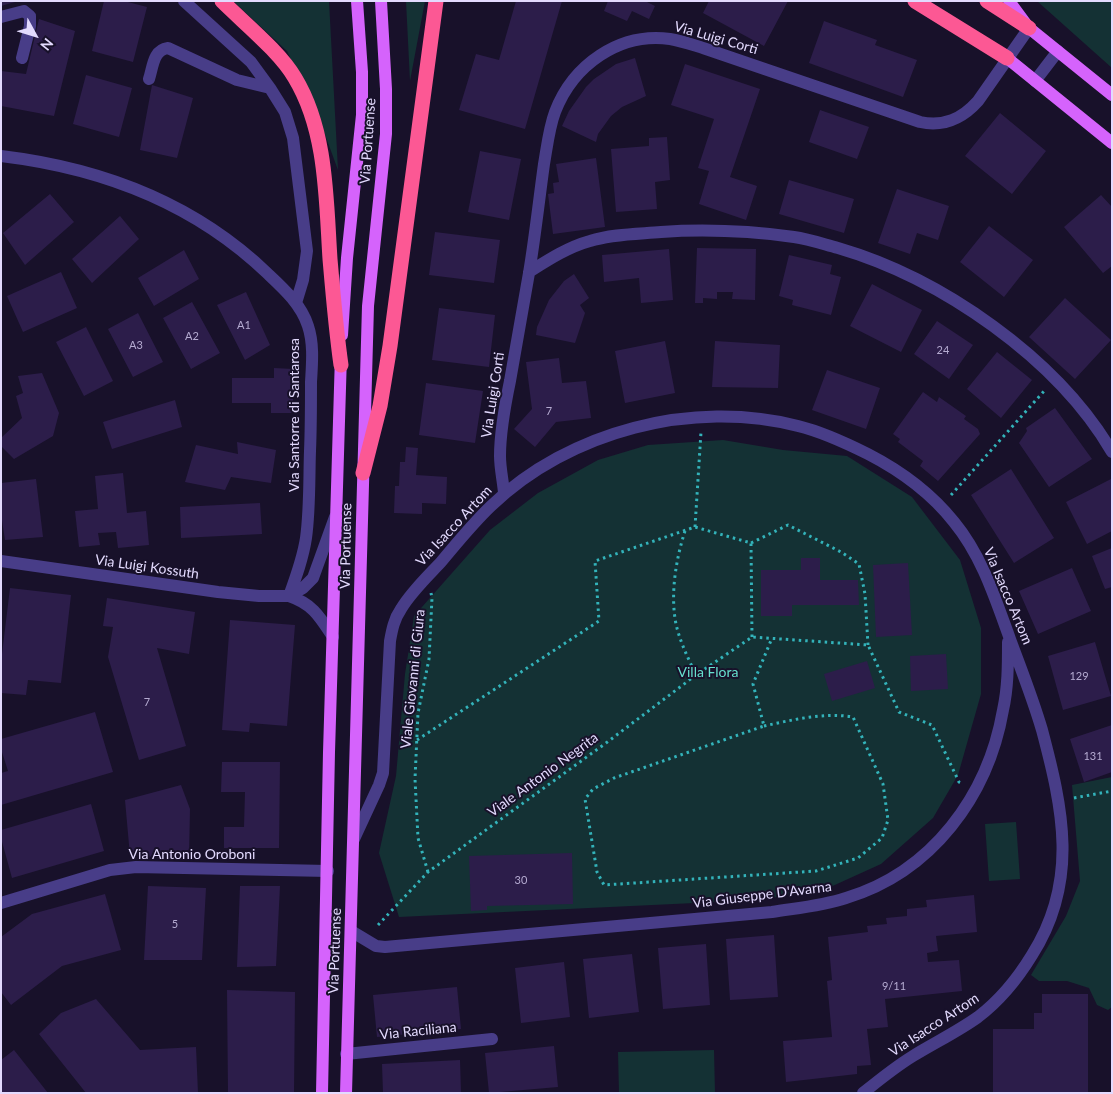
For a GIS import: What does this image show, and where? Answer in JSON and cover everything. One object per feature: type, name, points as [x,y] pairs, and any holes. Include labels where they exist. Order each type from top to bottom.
[{"type":"highway","points":[[222,1],[284,62],[304,94],[314,120],[326,197],[341,365]]},
{"type":"highway","points":[[363,473],[380,406],[390,346],[436,1]]},
{"type":"highway","points":[[915,1],[1007,58]]},
{"type":"highway","points":[[987,1],[1029,28]]},
{"type":"main road","name":"Via Portuense","points":[[322,1093],[335,517],[341,365],[347,258],[362,115],[362,72],[357,1]]},
{"type":"main road","name":"Via Portuense","points":[[346,1093],[370,274],[386,134],[386,89],[380,1]]},
{"type":"main road","points":[[1009,1],[1029,28],[1112,95]]},
{"type":"main road","points":[[1007,58],[1112,143]]},
{"type":"street","points":[[184,1],[251,62],[270,88],[284,112],[294,138],[307,251],[303,280],[296,303]]},
{"type":"street","points":[[1,17],[24,11],[30,16],[30,26],[22,58]]},
{"type":"street","name":"Via Luigi Corti","points":[[504,493],[500,467],[500,446],[506,399],[529,272],[549,135],[555,112],[563,94],[578,74],[597,57],[617,46],[636,40],[670,39],[685,42],[920,122],[935,124],[956,119],[969,111],[1029,28]]},
{"type":"street","points":[[149,79],[157,54],[162,49],[168,48],[237,80],[270,88]]},
{"type":"street","points":[[1035,80],[1058,51]]},
{"type":"street","name":"Via Santorre di Santarosa","points":[[1,156],[43,162],[92,173],[135,188],[173,206],[205,225],[243,252],[296,303],[308,327],[311,343],[311,437],[306,537],[302,557],[289,596]]},
{"type":"street","points":[[529,272],[588,241],[608,237],[692,230],[795,237],[853,252],[919,281],[998,331],[1056,379],[1088,416],[1112,452]]},
{"type":"street","name":"Via Isacco Artom","points":[[354,839],[383,773],[390,641],[393,626],[401,608],[426,578],[504,493],[552,462],[607,436],[656,422],[701,417],[728,417],[771,421],[798,426],[847,444],[890,466],[916,484],[940,507],[964,535],[981,563],[1034,703],[1054,780],[1063,844],[1062,879],[1056,903],[1034,952],[1016,977],[991,1006],[979,1016],[912,1057],[863,1093]]},
{"type":"street","points":[[289,596],[304,588],[313,578],[335,517]]},
{"type":"street","name":"Via Luigi Kossuth","points":[[1,561],[218,592],[289,596],[310,606],[333,637]]},
{"type":"street","name":"Via Giuseppe D'Avarna","points":[[351,931],[376,946],[385,947],[772,912],[832,902],[868,890],[910,866],[943,838],[956,822],[977,789],[994,748],[1003,714],[1008,632]]},
{"type":"street","name":"Via Antonio Oroboni","points":[[1,902],[110,870],[136,867],[328,872]]},
{"type":"street","name":"Via Raciliana","points":[[346,1054],[492,1039]]},
{"type":"path","points":[[940,507],[1056,379]]},
{"type":"path","points":[[695,527],[701,417]]},
{"type":"path","points":[[417,740],[599,622],[596,561],[695,527],[751,543],[788,525],[841,552],[859,564],[865,594],[868,645],[899,712],[932,725],[959,782],[977,789]]},
{"type":"path","points":[[685,530],[678,551],[674,586],[676,623],[685,652],[696,675]]},
{"type":"path","points":[[751,543],[752,637],[868,645]]},
{"type":"path","name":"Viale Giovanni di Giura","points":[[426,578],[432,598],[429,659],[418,713],[415,780],[418,838],[428,872]]},
{"type":"path","name":"Viale Antonio Negrita","points":[[378,924],[428,872],[606,744],[696,675],[752,637]]},
{"type":"path","points":[[764,726],[753,684],[772,638]]},
{"type":"path","points":[[841,715],[853,717],[882,784],[888,820],[882,838],[858,858],[816,871],[604,885],[597,872],[585,799],[593,790],[614,778],[764,726],[799,719],[841,715]]},
{"type":"path","points":[[1074,798],[1112,790]]},
{"type":"green space","points":[[233,1],[329,1],[338,170],[324,132],[287,51]]},
{"type":"green space","points":[[406,1],[425,1],[410,81]]},
{"type":"green space","points":[[1037,1],[1112,1],[1112,68]]},
{"type":"green space","name":"Villa Flora","points":[[723,440],[783,450],[847,456],[912,497],[960,560],[981,628],[981,694],[958,775],[933,818],[881,864],[826,889],[758,900],[399,917],[379,853],[396,776],[405,674],[414,616],[490,530],[538,493],[598,460],[648,445]]},
{"type":"green space","points":[[1112,777],[1112,1007],[1108,1010],[1097,1005],[1089,988],[1067,981],[1039,981],[1031,975],[1066,916],[1080,881],[1072,785]]},
{"type":"green space","points":[[1016,822],[1020,879],[989,881],[985,824]]},
{"type":"green space","points":[[714,1050],[715,1093],[619,1093],[618,1052]]},
{"type":"building","points":[[1,1],[14,1],[15,2],[1,6]]},
{"type":"building","points":[[104,1],[124,1],[147,7],[133,62],[92,51]]},
{"type":"building","points":[[516,1],[562,1],[525,129],[459,110],[476,54],[499,60]]},
{"type":"building","points":[[608,1],[645,1],[655,6],[649,19],[632,11],[627,21],[604,11]]},
{"type":"building","points":[[709,1],[788,1],[764,46],[703,13]]},
{"type":"building","points":[[39,19],[75,31],[54,116],[1,106],[1,71],[26,74]]},
{"type":"building","points":[[824,21],[877,40],[875,45],[917,60],[903,97],[809,63]]},
{"type":"building","points":[[635,58],[646,96],[622,107],[611,116],[598,134],[596,142],[562,126],[569,111],[594,79],[616,64]]},
{"type":"building","points":[[685,64],[760,89],[730,177],[757,186],[746,220],[699,204],[709,171],[698,168],[714,119],[671,105]]},
{"type":"building","points":[[86,75],[132,88],[119,137],[73,124]]},
{"type":"building","points":[[152,85],[193,98],[177,158],[140,150]]},
{"type":"building","points":[[820,110],[869,127],[857,159],[809,142]]},
{"type":"building","points":[[1000,113],[1046,151],[1012,194],[965,156]]},
{"type":"building","points":[[667,137],[670,180],[655,182],[657,209],[616,212],[611,149],[649,146],[649,138]]},
{"type":"building","points":[[480,151],[521,159],[509,220],[468,212]]},
{"type":"building","points":[[596,158],[605,227],[553,234],[548,194],[554,193],[553,183],[559,182],[556,164]]},
{"type":"building","points":[[789,180],[854,199],[844,233],[779,214]]},
{"type":"building","points":[[897,189],[949,206],[938,240],[917,233],[910,254],[878,243]]},
{"type":"building","points":[[50,194],[74,222],[25,265],[3,233]]},
{"type":"building","points":[[1101,195],[1112,207],[1112,266],[1103,273],[1064,227]]},
{"type":"building","points":[[120,216],[139,239],[92,283],[72,259]]},
{"type":"building","points":[[989,226],[1033,260],[1004,297],[960,262]]},
{"type":"building","points":[[435,232],[500,240],[494,283],[429,275]]},
{"type":"building","points":[[697,248],[756,249],[755,300],[732,299],[733,292],[717,292],[717,299],[703,298],[703,303],[695,303]]},
{"type":"building","points":[[669,249],[673,300],[641,303],[639,278],[604,282],[602,255]]},
{"type":"building","points":[[184,250],[199,279],[154,306],[138,278]]},
{"type":"building","points":[[789,255],[832,265],[830,274],[841,277],[831,315],[792,305],[793,300],[779,296]]},
{"type":"building","points":[[61,272],[77,308],[23,332],[7,296]]},
{"type":"building","points":[[574,274],[589,298],[580,305],[585,313],[575,343],[536,335],[537,327],[549,300],[564,281]]},
{"type":"building","points":[[872,284],[922,310],[901,352],[850,326]]},
{"type":"building","points":[[246,292],[270,345],[245,360],[217,305]]},
{"type":"building","points":[[1065,298],[1111,340],[1075,379],[1029,337]]},
{"type":"building","points":[[192,302],[220,353],[191,369],[163,318]]},
{"type":"building","points":[[439,308],[495,315],[489,367],[432,360]]},
{"type":"building","points":[[138,313],[163,362],[133,377],[108,329]]},
{"type":"building","points":[[937,321],[973,345],[949,379],[914,354]]},
{"type":"building","points":[[86,327],[113,381],[84,396],[56,342]]},
{"type":"building","points":[[665,341],[675,393],[625,403],[615,351]]},
{"type":"building","points":[[715,341],[780,345],[778,388],[712,387]]},
{"type":"building","points":[[997,352],[1032,380],[1001,418],[967,389]]},
{"type":"building","points":[[559,358],[562,383],[586,381],[591,418],[556,422],[535,447],[514,429],[532,409],[526,362]]},
{"type":"building","points":[[274,368],[293,369],[293,413],[271,413],[271,403],[232,403],[232,378],[274,378]]},
{"type":"building","points":[[827,370],[880,388],[866,429],[812,410]]},
{"type":"building","points":[[42,373],[59,413],[53,436],[14,459],[1,446],[1,438],[22,418],[16,396],[23,393],[18,376]]},
{"type":"building","points":[[426,383],[483,391],[475,443],[419,435]]},
{"type":"building","points":[[923,392],[937,402],[939,397],[966,416],[964,419],[978,429],[980,434],[938,481],[920,466],[923,461],[898,442],[900,439],[893,434]]},
{"type":"building","points":[[175,400],[182,427],[112,449],[103,422]]},
{"type":"building","points":[[1055,408],[1092,459],[1049,487],[1019,443],[1027,431],[1026,428]]},
{"type":"building","points":[[237,442],[276,450],[271,483],[231,477],[225,490],[185,482],[196,445],[238,454]]},
{"type":"building","points":[[406,447],[418,448],[416,475],[447,477],[446,504],[422,503],[422,514],[394,513],[395,486],[399,486],[400,462],[405,462]]},
{"type":"building","points":[[1011,469],[1054,538],[1014,563],[971,495]]},
{"type":"building","points":[[123,473],[127,513],[146,511],[149,545],[118,548],[116,532],[98,533],[100,545],[79,547],[75,511],[98,509],[95,476]]},
{"type":"building","points":[[36,479],[43,537],[5,540],[1,514],[1,483]]},
{"type":"building","points":[[1111,479],[1112,531],[1087,544],[1066,502]]},
{"type":"building","points":[[260,503],[262,534],[181,538],[180,507]]},
{"type":"building","points":[[1112,548],[1112,587],[1105,589],[1092,556]]},
{"type":"building","points":[[801,558],[820,558],[820,580],[858,580],[859,605],[792,605],[792,616],[761,616],[761,570],[801,570]]},
{"type":"building","points":[[908,563],[912,635],[876,637],[873,565]]},
{"type":"building","points":[[1072,568],[1091,611],[1038,634],[1019,591]]},
{"type":"building","points":[[10,588],[71,595],[61,683],[28,680],[26,695],[1,693],[1,662]]},
{"type":"building","points":[[107,598],[195,612],[189,654],[157,648],[186,746],[139,760],[108,657],[113,627],[103,626]]},
{"type":"building","points":[[230,620],[295,625],[287,726],[250,723],[249,732],[222,730]]},
{"type":"building","points":[[1095,642],[1111,696],[1063,710],[1048,656]]},
{"type":"building","points":[[946,654],[948,689],[911,691],[910,656]]},
{"type":"building","points":[[867,661],[875,688],[832,701],[824,674]]},
{"type":"building","points":[[95,712],[113,772],[1,805],[1,773],[8,771],[1,749],[1,739]]},
{"type":"building","points":[[1112,725],[1112,772],[1084,782],[1070,739]]},
{"type":"building","points":[[222,762],[280,762],[279,848],[224,848],[224,827],[244,827],[245,792],[221,792]]},
{"type":"building","points":[[181,785],[190,809],[189,858],[130,856],[125,800]]},
{"type":"building","points":[[91,804],[104,851],[12,878],[1,838],[1,830]]},
{"type":"building","points":[[572,853],[573,904],[487,906],[487,910],[471,911],[469,856]]},
{"type":"building","points":[[148,886],[206,888],[202,960],[144,960]]},
{"type":"building","points":[[240,886],[280,886],[276,966],[237,967]]},
{"type":"building","points":[[105,894],[121,950],[62,966],[11,1005],[1,992],[1,937],[32,914]]},
{"type":"building","points":[[974,895],[977,932],[936,936],[938,951],[927,953],[928,962],[959,960],[962,991],[885,999],[888,1027],[867,1029],[871,1065],[857,1066],[857,1074],[786,1082],[783,1041],[832,1037],[827,981],[832,980],[828,937],[868,932],[867,926],[887,924],[886,918],[907,916],[907,909],[927,907],[926,900]]},
{"type":"building","points":[[774,935],[778,997],[730,1000],[726,939]]},
{"type":"building","points":[[706,944],[710,1005],[663,1009],[658,948]]},
{"type":"building","points":[[632,954],[639,1012],[589,1018],[583,959]]},
{"type":"building","points":[[564,962],[570,1017],[521,1023],[515,968]]},
{"type":"building","points":[[457,987],[461,1029],[377,1037],[373,995]]},
{"type":"building","points":[[227,990],[295,992],[294,1093],[228,1093]]},
{"type":"building","points":[[1042,994],[1088,994],[1088,1092],[993,1092],[993,1029],[1034,1029],[1034,1013],[1042,1013]]},
{"type":"building","points":[[96,999],[140,1050],[196,1047],[198,1093],[86,1093],[39,1034],[61,1013]]},
{"type":"building","points":[[554,1046],[558,1087],[489,1093],[485,1053]]},
{"type":"building","points":[[14,1050],[48,1093],[1,1093],[1,1060]]},
{"type":"building","points":[[460,1060],[461,1093],[383,1093],[382,1064]]}]
